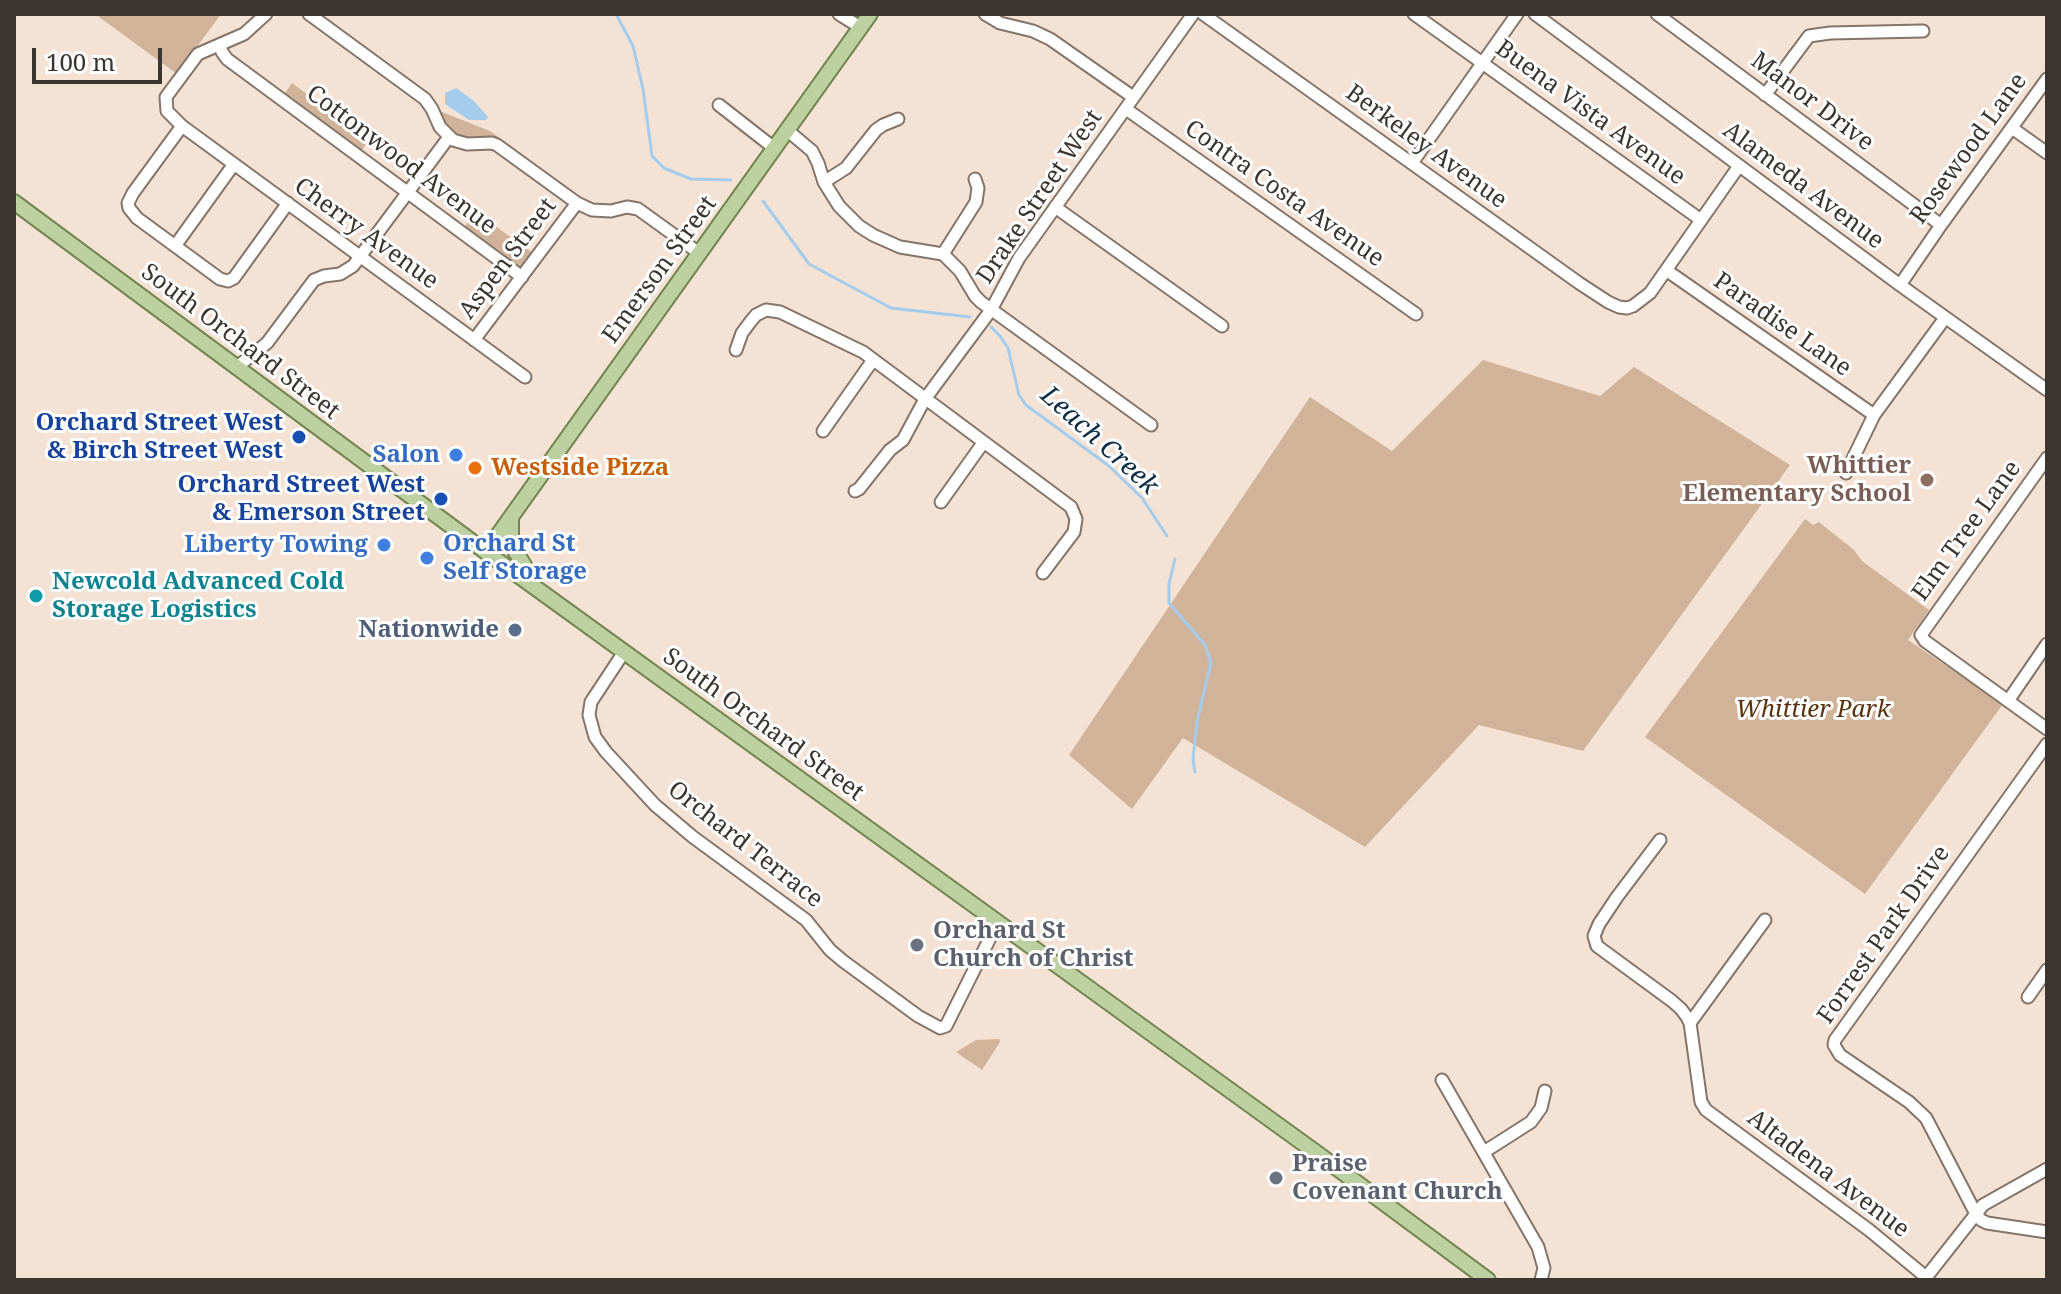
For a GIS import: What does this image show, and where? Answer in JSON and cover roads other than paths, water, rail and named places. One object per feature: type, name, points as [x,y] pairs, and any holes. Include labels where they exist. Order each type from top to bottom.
[{"type":"main road","name":"Emerson Street","points":[[486,552],[870,14]]},
{"type":"main road","name":"South Orchard Street","points":[[14,202],[486,552],[1362,1186],[1481,1278]]},
{"type":"main road","points":[[511,516],[511,544],[525,567],[528,582]]},
{"type":"street","points":[[266,14],[244,34],[198,54],[166,97],[167,111],[182,126],[128,203],[131,211],[224,281],[232,279],[288,203]]},
{"type":"street","points":[[309,14],[425,99],[449,137],[467,144],[497,145],[577,203],[592,210],[638,209],[699,253]]},
{"type":"street","points":[[839,14],[860,27]]},
{"type":"street","points":[[985,14],[1000,23],[1033,31],[1050,39],[1133,97]]},
{"type":"street","name":"Drake Street West","points":[[855,491],[890,450],[903,440],[925,399],[991,310],[1019,258],[1193,14]]},
{"type":"street","name":"Berkeley Avenue","points":[[1203,14],[1608,302],[1627,308],[1633,306],[1645,298],[1666,270]]},
{"type":"street","name":"Buena Vista Avenue","points":[[1414,14],[1701,220]]},
{"type":"street","points":[[1412,163],[1517,14]]},
{"type":"street","name":"Alameda Avenue","points":[[1535,14],[2047,390]]},
{"type":"street","name":"Manor Drive","points":[[1657,14],[1941,225]]},
{"type":"street","points":[[1765,95],[1809,36],[1923,31]]},
{"type":"street","name":"Cottonwood Avenue","points":[[220,46],[227,59],[522,277]]},
{"type":"street","name":"Rosewood Lane","points":[[1900,285],[2047,79]]},
{"type":"street","points":[[719,105],[774,148]]},
{"type":"street","name":"Contra Costa Avenue","points":[[1126,109],[1416,314]]},
{"type":"street","points":[[824,182],[846,168],[876,130],[898,119]]},
{"type":"street","name":"Cherry Avenue","points":[[182,126],[525,377]]},
{"type":"street","points":[[2012,128],[2047,153]]},
{"type":"street","points":[[787,130],[812,151],[824,182],[839,206],[859,226],[900,247],[943,254],[960,271],[975,296],[991,310],[1151,425]]},
{"type":"street","points":[[237,367],[267,343],[314,280],[347,271],[449,137]]},
{"type":"street","points":[[175,246],[234,164]]},
{"type":"street","points":[[1666,270],[1739,166]]},
{"type":"street","points":[[943,254],[976,202],[978,188],[975,179]]},
{"type":"street","name":"Aspen Street","points":[[474,340],[577,203]]},
{"type":"street","points":[[1055,207],[1222,326]]},
{"type":"street","name":"Paradise Lane","points":[[1666,270],[1874,415]]},
{"type":"street","points":[[736,350],[742,333],[756,315],[772,310],[863,352],[1068,503],[1076,519],[1074,532],[1043,573]]},
{"type":"street","points":[[1846,473],[1874,415],[1945,318]]},
{"type":"street","points":[[823,431],[873,360]]},
{"type":"street","points":[[941,502],[983,443]]},
{"type":"street","name":"Elm Tree Lane","points":[[2008,701],[1921,636],[2047,458]]},
{"type":"street","points":[[2047,644],[2008,701],[2047,729]]},
{"type":"street","name":"Orchard Terrace","points":[[624,652],[594,695],[589,708],[595,737],[606,752],[655,805],[693,837],[806,920],[830,950],[912,1011],[936,1027],[946,1026],[999,924]]},
{"type":"street","name":"Forrest Park Drive","points":[[1976,1214],[1926,1118],[1909,1102],[1838,1053],[1834,1041],[2047,744]]},
{"type":"street","points":[[1660,840],[1617,897],[1594,936],[1602,951],[1681,1009],[1690,1023],[1765,920]]},
{"type":"street","points":[[2028,997],[2047,970]]},
{"type":"street","name":"Altadena Avenue","points":[[1690,1023],[1704,1107],[1869,1230],[1925,1278]]},
{"type":"street","points":[[1442,1080],[1540,1253],[1544,1268],[1541,1280]]},
{"type":"street","points":[[1484,1152],[1531,1122],[1541,1108],[1545,1091]]},
{"type":"street","points":[[1925,1278],[1988,1201],[2047,1169]]},
{"type":"street","points":[[1976,1214],[1987,1223],[2047,1232]]},
{"type":"water","points":[[456,88],[474,101],[488,117],[486,120],[469,120],[445,104],[445,93]]},
{"type":"waterway","name":"Leach Creek","points":[[616,14],[633,46],[643,89],[652,156],[664,168],[691,179],[731,180]]},
{"type":"waterway","name":"Leach Creek","points":[[763,201],[809,264],[891,308],[970,317]]},
{"type":"waterway","name":"Leach Creek","points":[[991,327],[1008,348],[1019,395],[1026,405],[1109,466],[1142,498],[1167,536]]},
{"type":"waterway","name":"Leach Creek","points":[[1175,559],[1169,584],[1169,603],[1205,645],[1211,663],[1197,722],[1193,759],[1195,772]]},
{"type":"place","name":"Orchard Street West & Birch Street West","points":[[299,437]]},
{"type":"place","name":"Salon","points":[[456,455]]},
{"type":"place","name":"Westside Pizza","points":[[475,468]]},
{"type":"place","name":"Whittier Elementary School","points":[[1927,480]]},
{"type":"place","name":"Orchard Street West & Emerson Street","points":[[441,499]]},
{"type":"place","name":"Liberty Towing","points":[[384,545]]},
{"type":"place","name":"Orchard St Self Storage","points":[[427,558]]},
{"type":"place","name":"Newcold Advanced Cold Storage Logistics","points":[[36,596]]},
{"type":"place","name":"Nationwide","points":[[515,630]]},
{"type":"place","name":"Orchard St Church of Christ","points":[[917,945]]},
{"type":"place","name":"Praise Covenant Church","points":[[1276,1178]]},
{"type":"park label","name":"Whittier Park","points":[[1813,710]]}]
